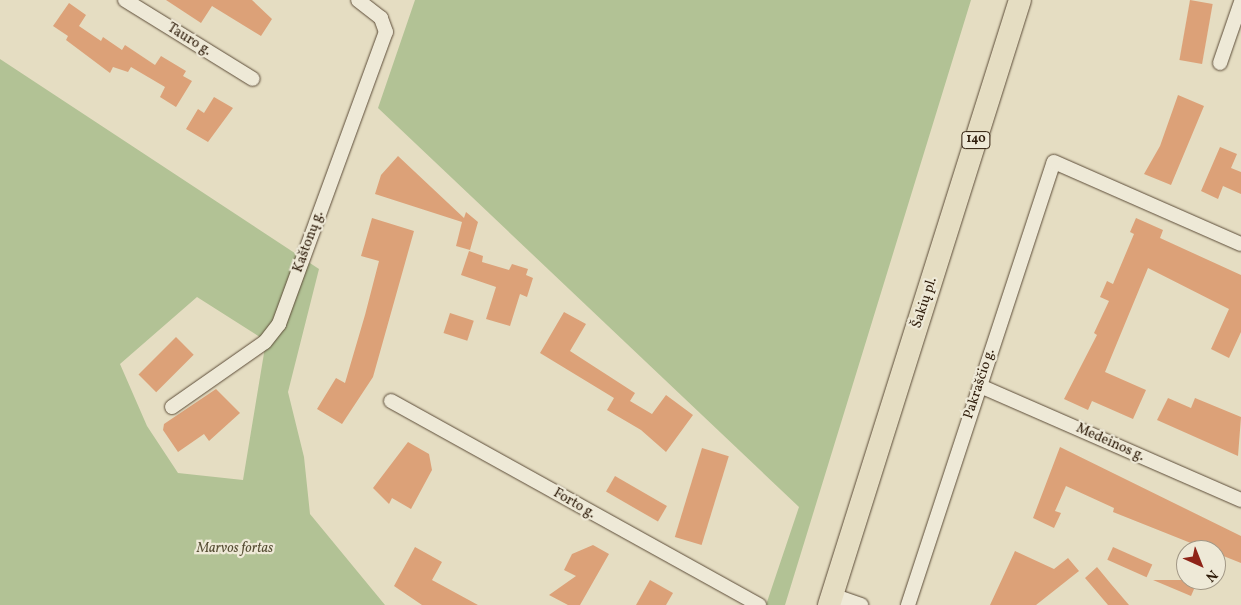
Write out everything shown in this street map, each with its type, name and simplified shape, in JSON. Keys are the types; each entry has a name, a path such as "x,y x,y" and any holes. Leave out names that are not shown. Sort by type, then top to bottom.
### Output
{"main road":[{"name":"Šakių pl.","path":"830,600 1020,0"}],"street":[{"name":"Tauro g.","path":"125,0 253,79"},
{"name":"Kaštonų g.","path":"172,406 264,342 279,324 386,32 381,18 358,0"},
{"path":"1220,62 1238,18 1241,2"},
{"name":"Pakraščio g.","path":"908,605 1054,162 1241,244"},
{"name":"Medeinos g.","path":"980,386 1241,500"},
{"name":"Forto g.","path":"391,401 758,605"},
{"path":"830,600 861,605"}],"green space":[{"path":"415,0 971,0 785,605 766,605 799,507 378,108"},
{"name":"Marvos fortas","path":"0,59 319,269 288,392 304,457 310,514 385,605 0,605","holes":["197,297 266,341 243,480 178,473 147,426 120,364"]}],"building":[{"path":"166,0 252,0 272,19 261,36 212,6 201,23"},
{"path":"1190,0 1213,4 1202,64 1179,60"},
{"path":"69,3 86,15 79,26 101,41 103,37 122,50 125,45 155,65 161,56 186,71 183,76 192,81 176,107 160,97 165,87 131,67 128,72 113,67 110,73 66,40 68,36 53,26"},
{"path":"1178,95 1204,106 1171,185 1144,174 1160,146"},
{"path":"214,97 233,108 208,142 186,129 198,109 204,113"},
{"path":"1220,147 1237,154 1231,168 1241,172 1241,194 1223,186 1218,199 1201,191"},
{"path":"398,156 464,218 466,212 478,222 470,250 456,246 462,222 375,194 381,175"},
{"path":"372,218 414,231 373,377 342,424 317,409 336,378 345,383 365,315 379,261 361,256"},
{"path":"1136,218 1163,230 1160,238 1241,275 1241,332 1229,358 1211,349 1229,309 1148,268 1105,372 1146,390 1133,419 1092,401 1088,410 1064,399 1097,335 1094,333 1109,301 1100,297 1107,281 1113,284 1134,234 1130,232"},
{"path":"469,251 483,256 482,262 509,270 512,264 528,269 526,275 533,278 527,297 520,294 510,326 486,319 496,287 461,275"},
{"path":"564,312 586,324 570,351 635,393 630,401 652,414 666,395 693,415 666,452 641,430 607,410 614,398 540,353"},
{"path":"450,313 474,321 467,341 444,333"},
{"path":"176,337 194,355 156,392 139,374"},
{"path":"216,389 240,413 209,441 204,434 178,452 163,430 164,424"},
{"path":"1168,398 1191,408 1195,398 1241,417 1238,456 1157,420"},
{"path":"408,442 429,454 432,470 411,509 392,498 389,504 373,488"},
{"path":"1060,447 1241,536 1241,563 1226,557 1226,540 1183,540 1113,512 1114,508 1066,486 1055,511 1061,513 1054,528 1033,518"},
{"path":"702,448 729,456 702,545 675,537"},
{"path":"615,476 667,506 658,522 606,492"},
{"path":"593,545 609,554 580,605 568,605 549,595 576,576 564,570 572,554"},
{"path":"415,547 442,562 432,580 478,605 422,605 394,586"},
{"path":"1113,547 1152,564 1147,577 1107,560"},
{"path":"1015,551 1054,569 1068,558 1079,571 1036,605 990,605"},
{"path":"1097,567 1129,605 1108,605 1085,578"},
{"path":"650,580 673,593 666,605 636,605"},
{"path":"1153,580 1176,580 1176,590"},
{"path":"1177,590 1194,590 1191,596"}]}
